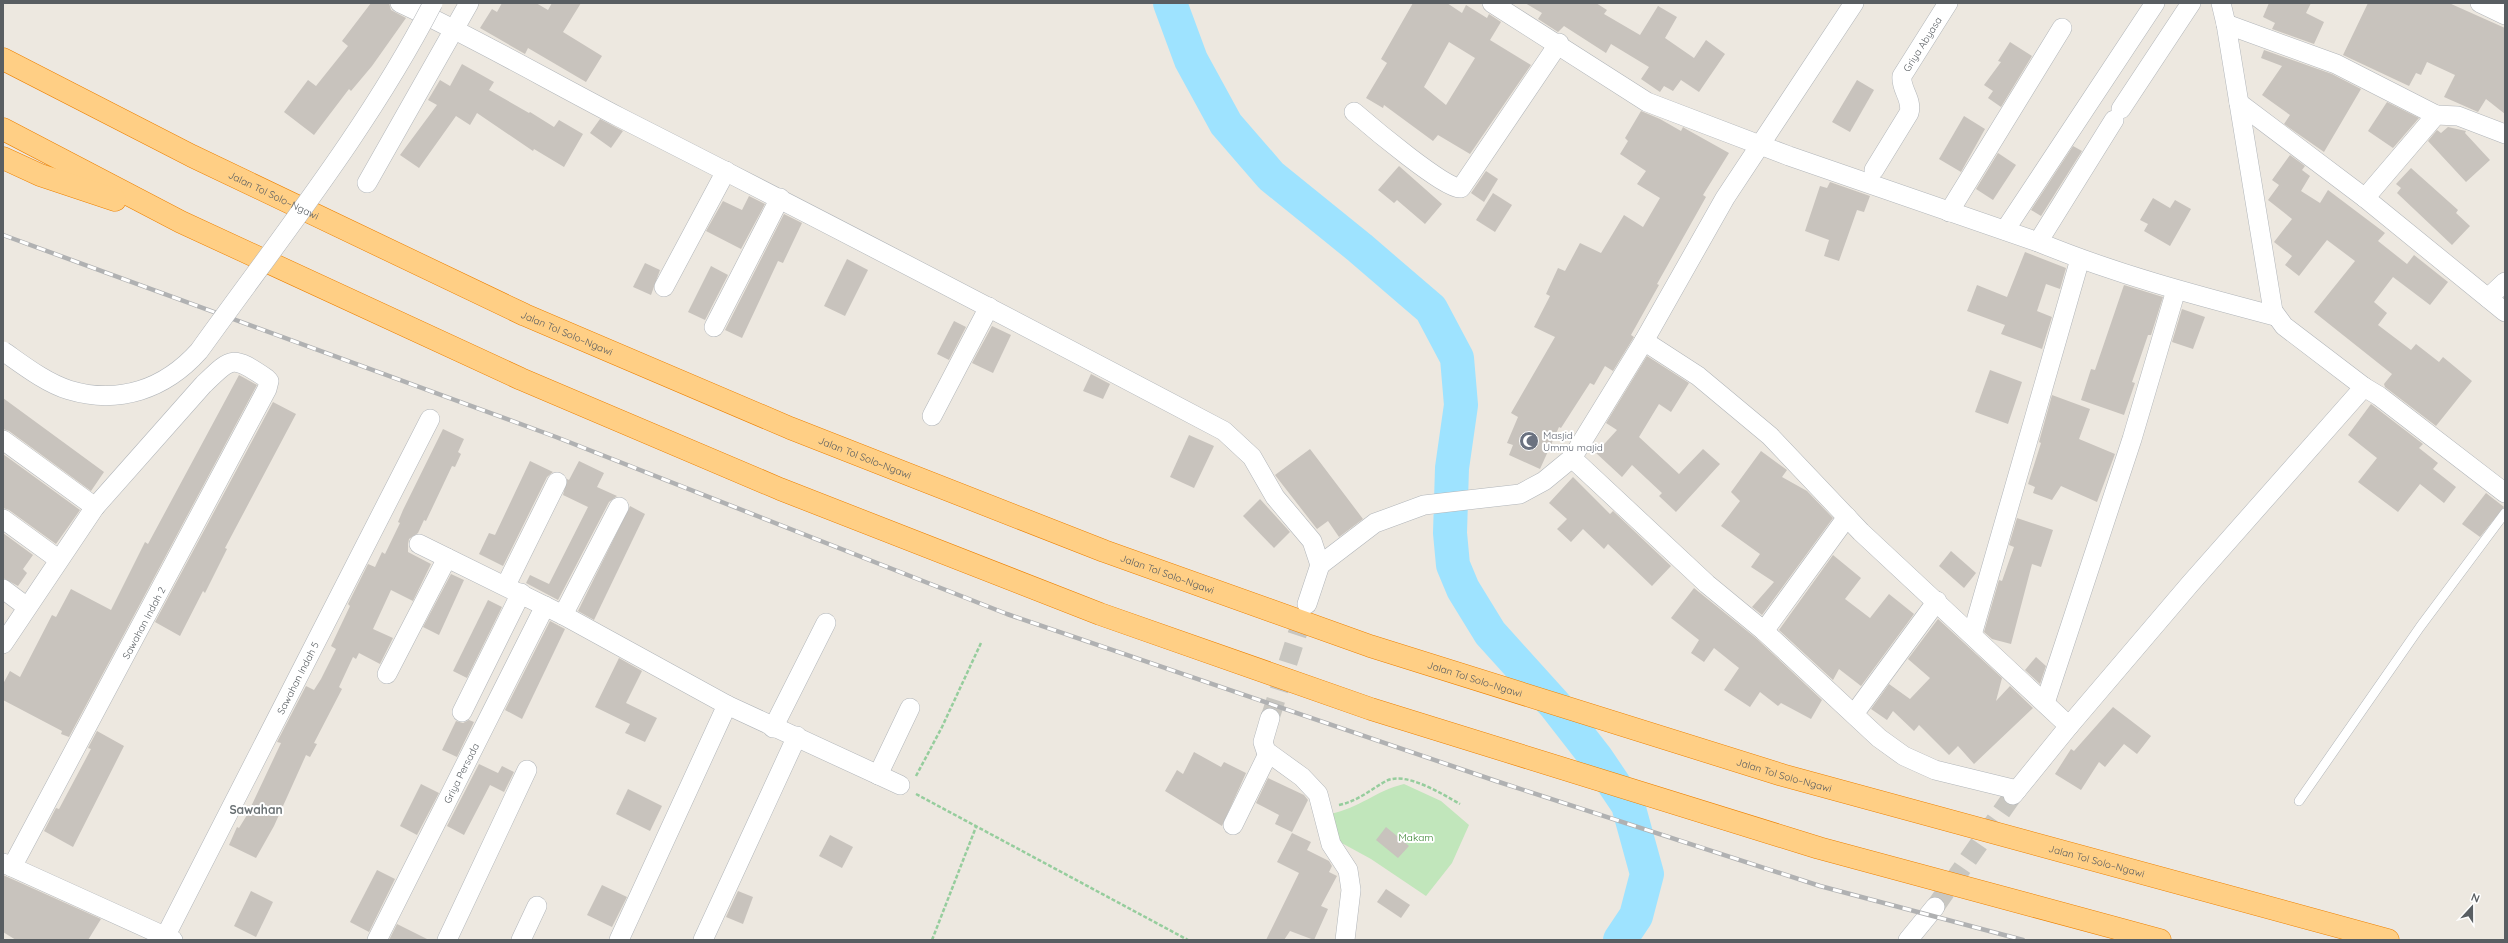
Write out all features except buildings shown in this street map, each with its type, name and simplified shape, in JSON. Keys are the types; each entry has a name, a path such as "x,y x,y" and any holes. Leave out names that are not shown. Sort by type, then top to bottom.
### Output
{"highway":[{"name":"Jalan Tol Solo–Ngawi","path":"3,59 192,156 525,316 790,428 1089,545 1370,646 1782,775 2388,940"},
{"path":"3,130 181,222 521,379 780,489 1100,614 1371,710 1819,848 2160,940"},
{"path":"3,158 40,175 181,222"}],"street":[{"path":"400,3 454,28 612,113 780,198 1224,431 1252,457 1275,497 1312,541 1320,565"},
{"path":"3,351 35,373 68,390 98,396 128,393 158,385 184,368 199,351 364,121 410,48 433,3"},
{"path":"366,183 469,3"},
{"path":"1492,3 1559,43 1647,102 1758,145 1949,212 2005,230 2080,259 2176,290 2275,316"},
{"path":"1307,604 1320,565 1375,523 1424,505 1520,494 1544,481 1572,458 1644,342 1725,198 1758,145 1854,3"},
{"name":"Griya Abyasa","path":"1874,170 1909,112 1910,105 1903,89 1902,76 1948,3"},
{"path":"2005,230 2155,3"},
{"path":"2038,242 2117,115 2191,3"},
{"path":"2480,3 2505,15"},
{"path":"2225,11 2275,316 2284,326 2364,387 2379,396 2505,493"},
{"path":"2225,11 2336,64 2436,115 2458,116 2505,134"},
{"path":"1949,212 2062,28"},
{"path":"1354,112 1398,149 1449,185 1461,188 1559,43"},
{"path":"2239,103 2365,198 2505,312"},
{"path":"2365,198 2436,115"},
{"path":"664,287 726,170"},
{"path":"714,327 780,198"},
{"path":"1972,634 2080,259"},
{"path":"2488,298 2505,282"},
{"path":"2045,703 2132,439 2176,290"},
{"path":"932,416 989,307"},
{"path":"1644,342 1698,376 1740,409 1806,471 1847,517 2069,726"},
{"name":"Sawahan Indah 2","path":"8,865 264,396 269,385 266,378 243,362 229,362 221,368 150,442 95,507"},
{"path":"1572,458 1707,584 1764,631 1879,738 1904,756 1935,770 2015,793 2069,726 2190,584 2364,387"},
{"name":"Sawahan Indah 5","path":"169,938 430,419"},
{"path":"3,440 95,507 58,559 3,644"},
{"path":"462,712 557,482"},
{"path":"563,615 619,507"},
{"path":"1764,631 1847,517"},
{"path":"3,519 58,559"},
{"path":"419,544 514,589 727,705 773,728 797,736 900,785"},
{"path":"386,674 447,558"},
{"path":"3,589 28,607"},
{"path":"1854,714 1937,601"},
{"name":"Griya Persada","path":"377,940 546,606"},
{"path":"773,728 826,623"},
{"path":"619,940 727,705"},
{"path":"878,775 910,708"},
{"path":"1270,718 1263,742 1268,754 1302,777 1318,794 1323,808 1331,844 1348,870 1351,890 1346,940"},
{"path":"703,940 797,736"},
{"path":"1233,826 1268,754"},
{"path":"447,940 527,770"},
{"path":"8,865 169,938"},
{"path":"521,940 537,906"},
{"path":"1908,940 1935,907"}],"lane":[{"path":"2299,801 2420,627 2505,513"}],"path":[{"path":"900,785 913,782 919,772 981,643"},
{"path":"1323,808 1356,800 1386,781 1399,777 1437,791 1460,804"},
{"path":"900,785 1188,940"},
{"path":"932,940 976,827"}],"green space":[{"name":"Makam","path":"1404,784 1441,801 1469,825 1452,863 1426,896 1371,859 1338,841 1330,814 1350,808 1384,791"}],"waterway":[{"path":"1170,3 1191,60 1226,124 1271,176 1360,248 1431,309 1457,358 1461,405 1452,468 1450,533 1453,565 1463,589 1490,633 1555,705 1597,759 1628,805 1647,874 1636,916 1620,940"}],"tunnel":[{"path":"1270,718 1306,607"},
{"path":"1935,907 2013,795"}],"railway":[{"path":"3,235 556,437 1007,614 1499,782 1820,886 2023,940"}],"place":[{"name":"Masjid Ummu majid","path":"1529,441"}],"district":[{"name":"Sawahan","path":"256,809"}]}
